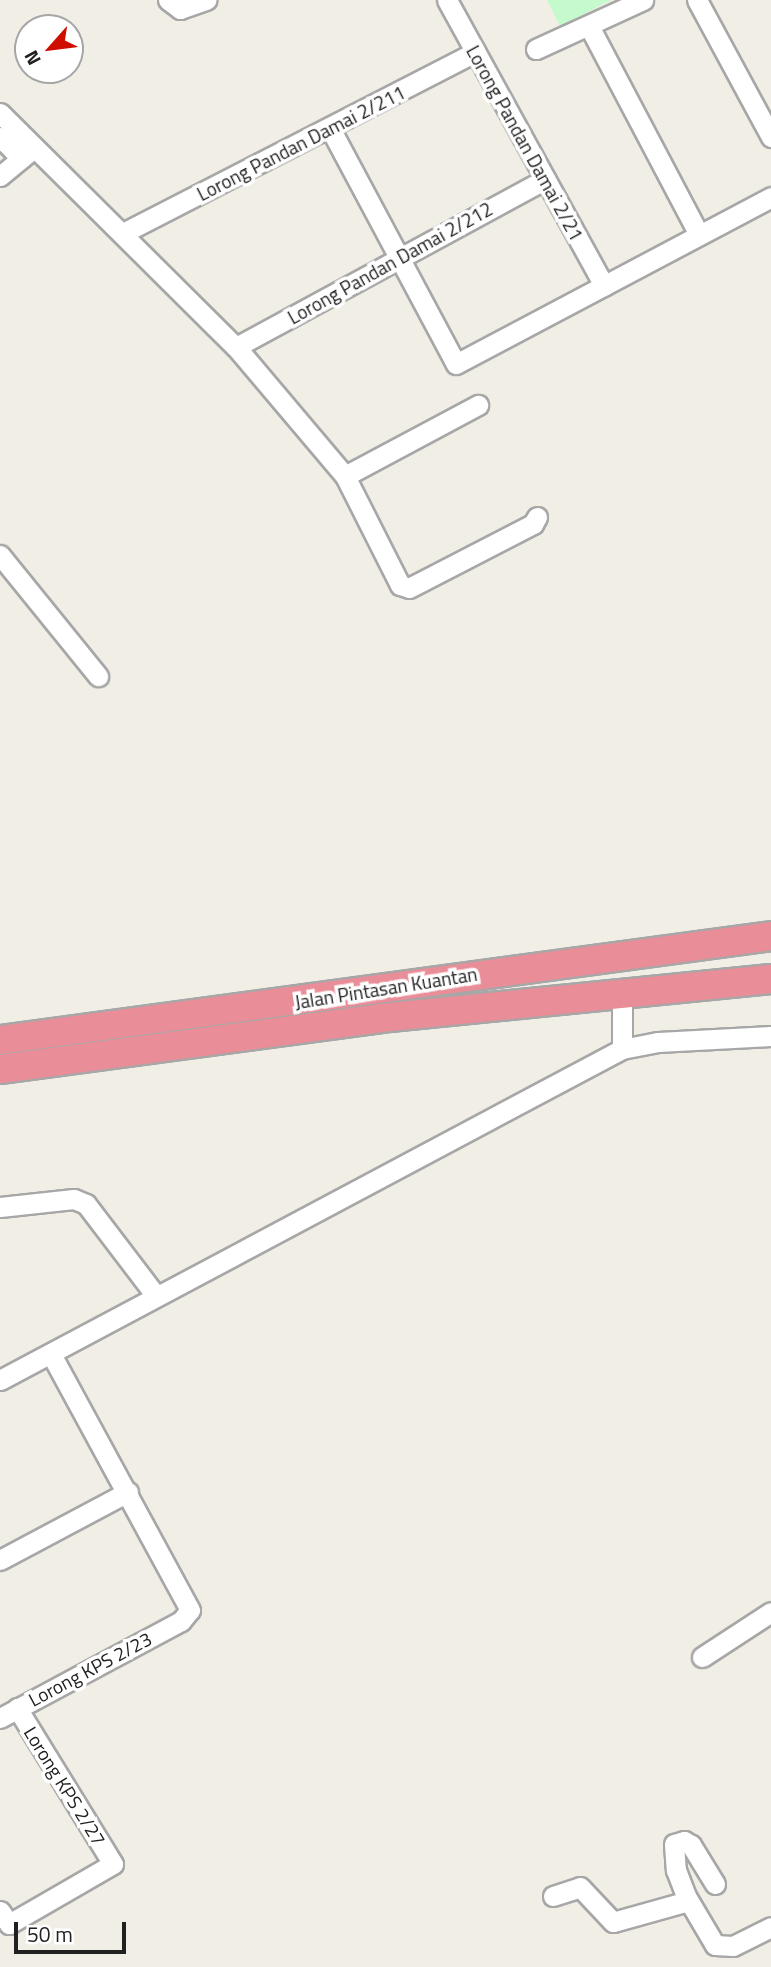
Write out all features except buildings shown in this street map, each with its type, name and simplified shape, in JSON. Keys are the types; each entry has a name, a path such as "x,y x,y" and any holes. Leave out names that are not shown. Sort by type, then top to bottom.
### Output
{"highway":[{"name":"Jalan Pintasan Kuantan","path":"0,1040 771,936"},
{"name":"Jalan Pintasan Kuantan","path":"0,1069 380,1018 622,996 771,979"}],"street":[{"path":"174,4 206,0"},
{"name":"Lorong Pandan Damai 2/21","path":"447,0 604,286"},
{"path":"536,49 643,0"},
{"path":"697,0 771,138"},
{"path":"589,26 699,235"},
{"name":"Lorong Pandan Damai 2/211","path":"125,232 331,130 475,52"},
{"path":"0,113 27,153"},
{"path":"331,130 456,364 771,197"},
{"path":"0,137 27,153 125,232 236,347 345,476 404,587 533,524 537,517"},
{"path":"0,176 27,153"},
{"name":"Lorong Pandan Damai 2/212","path":"236,347 545,179"},
{"path":"345,476 478,405"},
{"path":"0,555 98,676"},
{"path":"622,996 622,1049"},
{"path":"0,1380 622,1049 658,1042 771,1036"},
{"path":"0,1207 74,1199 86,1204 156,1296"},
{"path":"0,1560 128,1492 51,1354"},
{"name":"Lorong KPS 2/23","path":"9,1713 181,1621 190,1610 128,1492"},
{"path":"702,1657 771,1612"},
{"name":"Lorong KPS 2/27","path":"4,1917 113,1864 9,1713"},
{"path":"715,1884 691,1845 678,1841 674,1844 676,1870 688,1901 715,1945 733,1947 771,1927"},
{"path":"553,1896 580,1887 613,1922 688,1901"}],"green space":[{"path":"547,0 611,0 560,26"}]}
